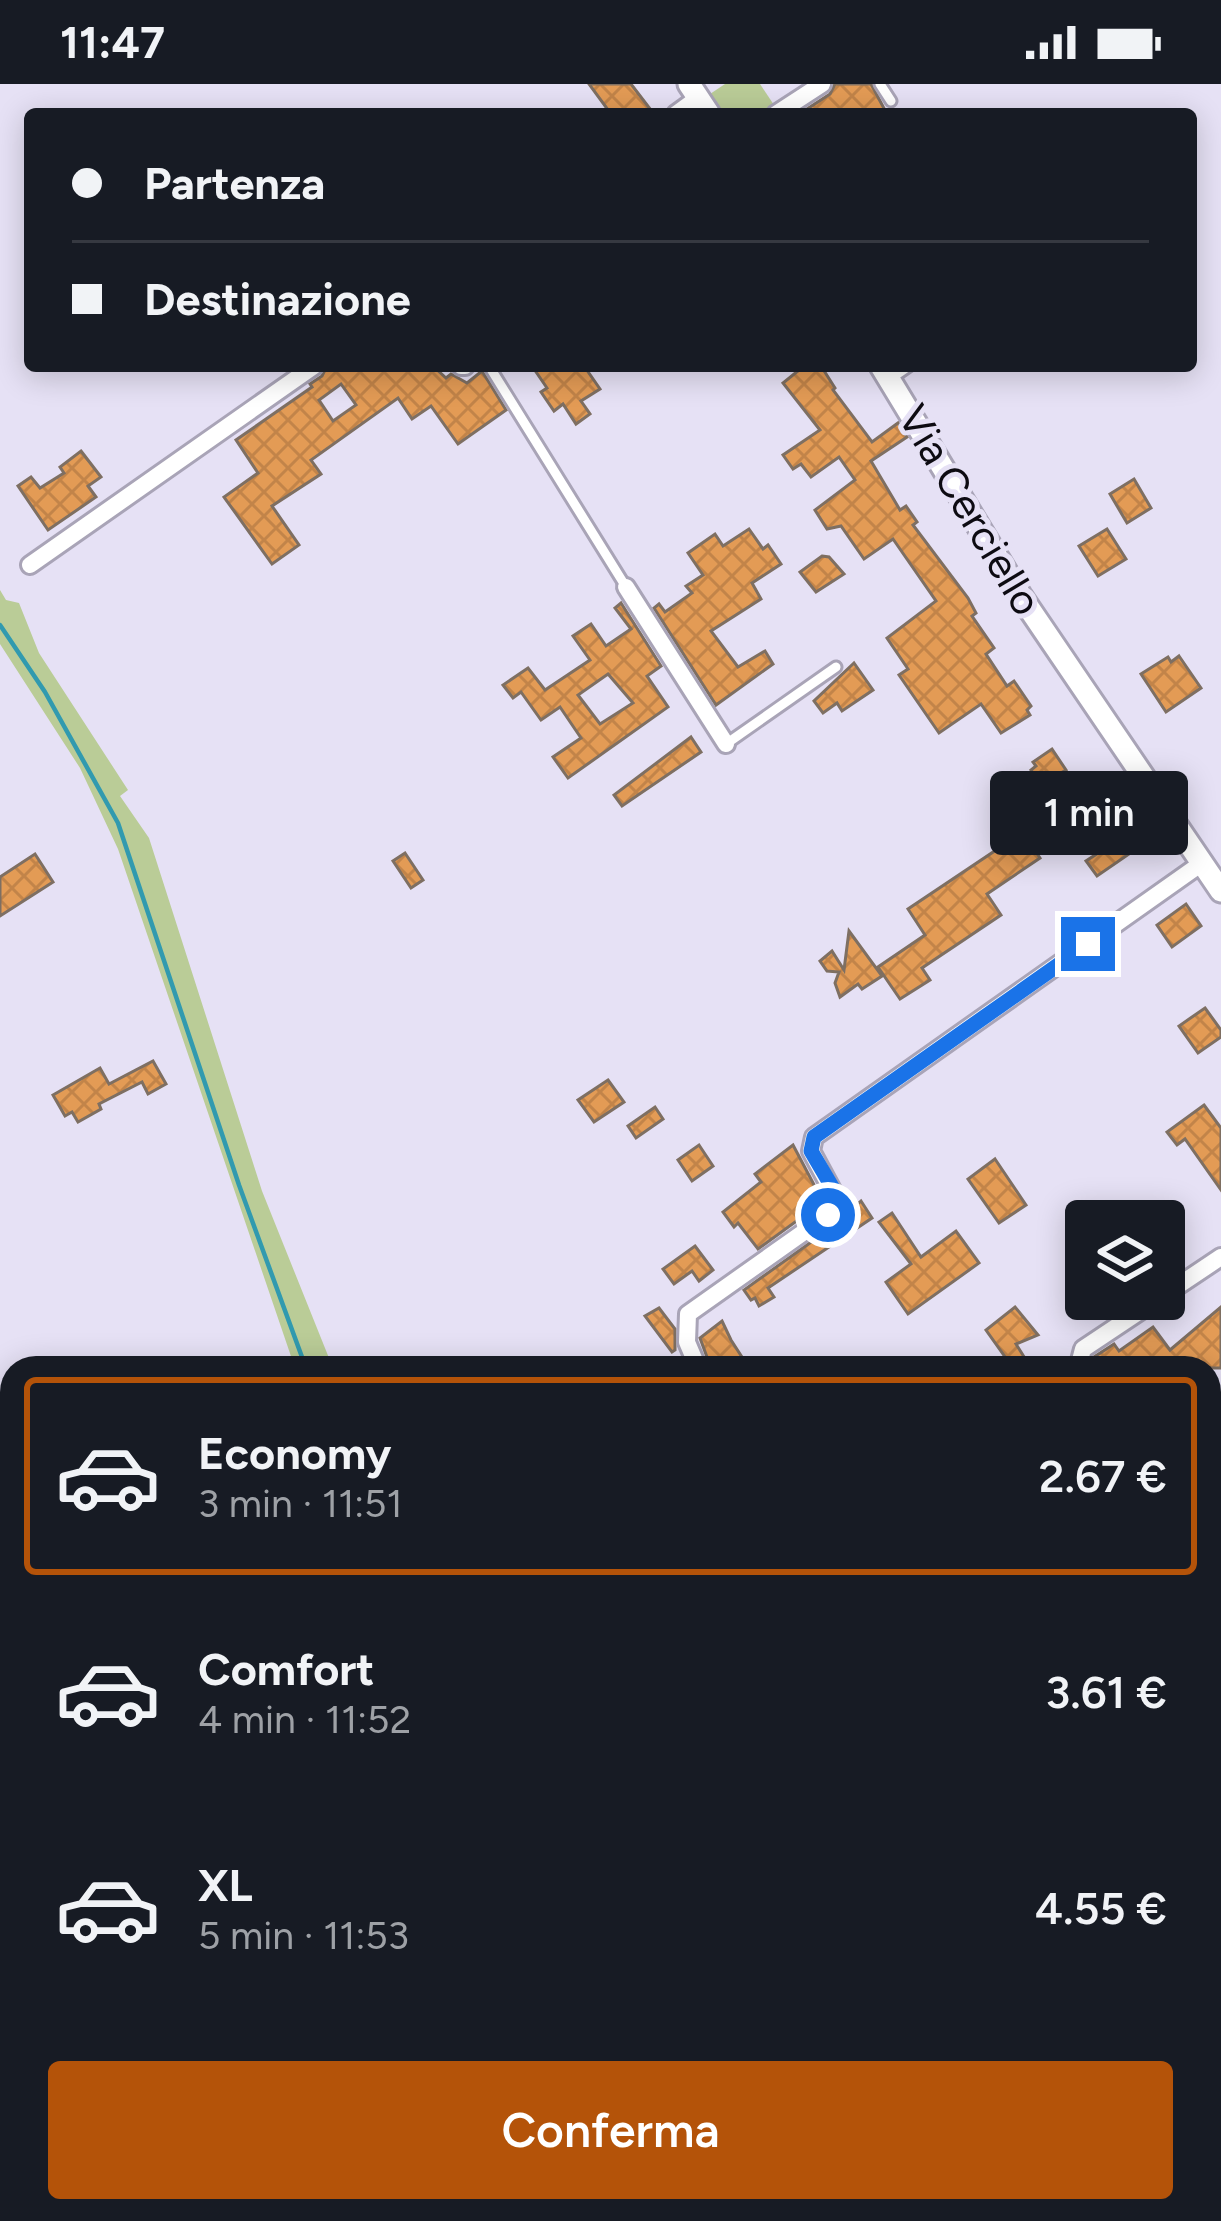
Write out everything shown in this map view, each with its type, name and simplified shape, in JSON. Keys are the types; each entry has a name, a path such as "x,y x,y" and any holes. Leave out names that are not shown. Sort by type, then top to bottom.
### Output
{"street":[{"path":"785,108 822,84"},
{"path":"30,565 305,372"},
{"name":"Via Cerciello","path":"894,372 1060,654 1221,892"},
{"path":"626,587 726,744"},
{"path":"693,1356 687,1342 688,1314 828,1215 838,1203 811,1151 814,1137 1202,863"},
{"path":"1185,1281 1221,1257"},
{"path":"1081,1356 1083,1349 1126,1320"}],"lane":[{"path":"880,84 891,101"},
{"path":"493,372 626,587"},
{"path":"726,744 836,667"}],"green space":[{"path":"725,84 760,84 776,108 711,108 704,98"},
{"path":"0,590 6,600 19,603 39,653 128,790 120,796 149,838 262,1191 328,1356 291,1356 118,849 80,768 0,644"}],"building":[{"path":"589,84 631,84 649,108 607,108"},
{"path":"835,84 871,84 884,108 809,108 830,94"},
{"path":"324,372 440,372 467,383 483,372 506,410 458,444 431,406 412,419 398,398 311,460 321,474 272,506 299,545 272,564 224,497 258,473 236,440","holes":["341,384 356,405 333,421 319,400"]},
{"path":"536,372 588,372 600,389 581,401 590,414 576,424 563,404 554,411 541,392 547,388"},
{"path":"797,372 825,372 872,442 898,423 907,437 871,461 900,510 906,506 917,522 913,525 968,598 976,613 972,616 994,648 986,654 1007,686 1014,681 1031,706 1030,715 1001,733 981,704 939,733 899,675 908,669 887,638 936,601 893,539 864,559 841,526 827,529 815,510 855,480 839,457 811,477 801,464 793,469 783,455 820,430 783,383"},
{"path":"81,451 101,477 88,486 96,497 48,530 18,486 31,477 40,488 64,473 60,467"},
{"path":"1134,479 1151,508 1127,523 1110,494"},
{"path":"749,529 781,564 752,583 761,599 711,631 738,667 765,651 773,664 716,705 654,608 659,604 665,612 692,593 686,586 703,575 688,553 715,534 723,546"},
{"path":"1107,529 1126,559 1098,576 1079,546"},
{"path":"822,556 829,557 844,574 816,592 800,572"},
{"path":"621,603 661,666 647,676 668,707 568,778 553,757 581,738 560,707 541,720 521,692 513,698 503,685 528,668 545,690 590,660 573,636 591,624 606,646 631,629 615,608","holes":["608,674 633,703 600,724 578,695"]},
{"path":"1179,656 1201,688 1166,712 1141,674 1168,657 1171,662"},
{"path":"854,663 873,690 842,711 837,703 823,713 814,701"},
{"path":"691,737 701,752 622,806 614,795"},
{"path":"1052,749 1066,770 1041,784 1031,770 1036,766 1033,762"},
{"path":"1138,827 1148,841 1097,876 1086,861"},
{"path":"1023,832 1040,858 987,894 1001,915 922,968 930,980 900,999 878,967 925,935 908,909"},
{"path":"405,853 423,880 411,888 393,861"},
{"path":"35,854 53,882 0,916 0,877"},
{"path":"1186,904 1201,926 1172,947 1157,925"},
{"path":"849,931 882,976 840,997 835,983 839,972 827,971 820,961 832,951 844,970"},
{"path":"1205,1008 1221,1037 1198,1053 1179,1026"},
{"path":"153,1061 166,1084 148,1094 142,1082 99,1104 101,1109 78,1122 72,1112 65,1116 53,1095 100,1068 109,1084"},
{"path":"608,1080 624,1102 594,1122 578,1100"},
{"path":"1204,1105 1221,1128 1221,1190 1185,1139 1177,1145 1167,1132"},
{"path":"655,1107 663,1119 636,1138 628,1126"},
{"path":"699,1145 713,1166 692,1181 678,1160"},
{"path":"793,1145 820,1204 758,1249 723,1212 761,1182 755,1174"},
{"path":"995,1159 1026,1205 999,1223 968,1179"},
{"path":"861,1201 872,1218 768,1288 774,1297 759,1306 755,1298 751,1300 744,1290"},
{"path":"892,1213 921,1257 956,1231 979,1263 908,1314 886,1282 911,1264 879,1222"},
{"path":"695,1246 713,1270 699,1281 692,1271 674,1284 663,1269"},
{"path":"1015,1307 1038,1335 1016,1344 1024,1356 1004,1356 986,1330"},
{"path":"1221,1307 1221,1356 1096,1356 1114,1344 1119,1351 1153,1327 1170,1350"},
{"path":"659,1308 675,1329 672,1352 645,1316"},
{"path":"722,1321 741,1356 707,1356 700,1338"}],"waterway":[{"path":"0,625 45,692 118,823 302,1356"}],"route":[{"path":"828,1215 838,1197 811,1151 814,1137 1088,944"}]}
